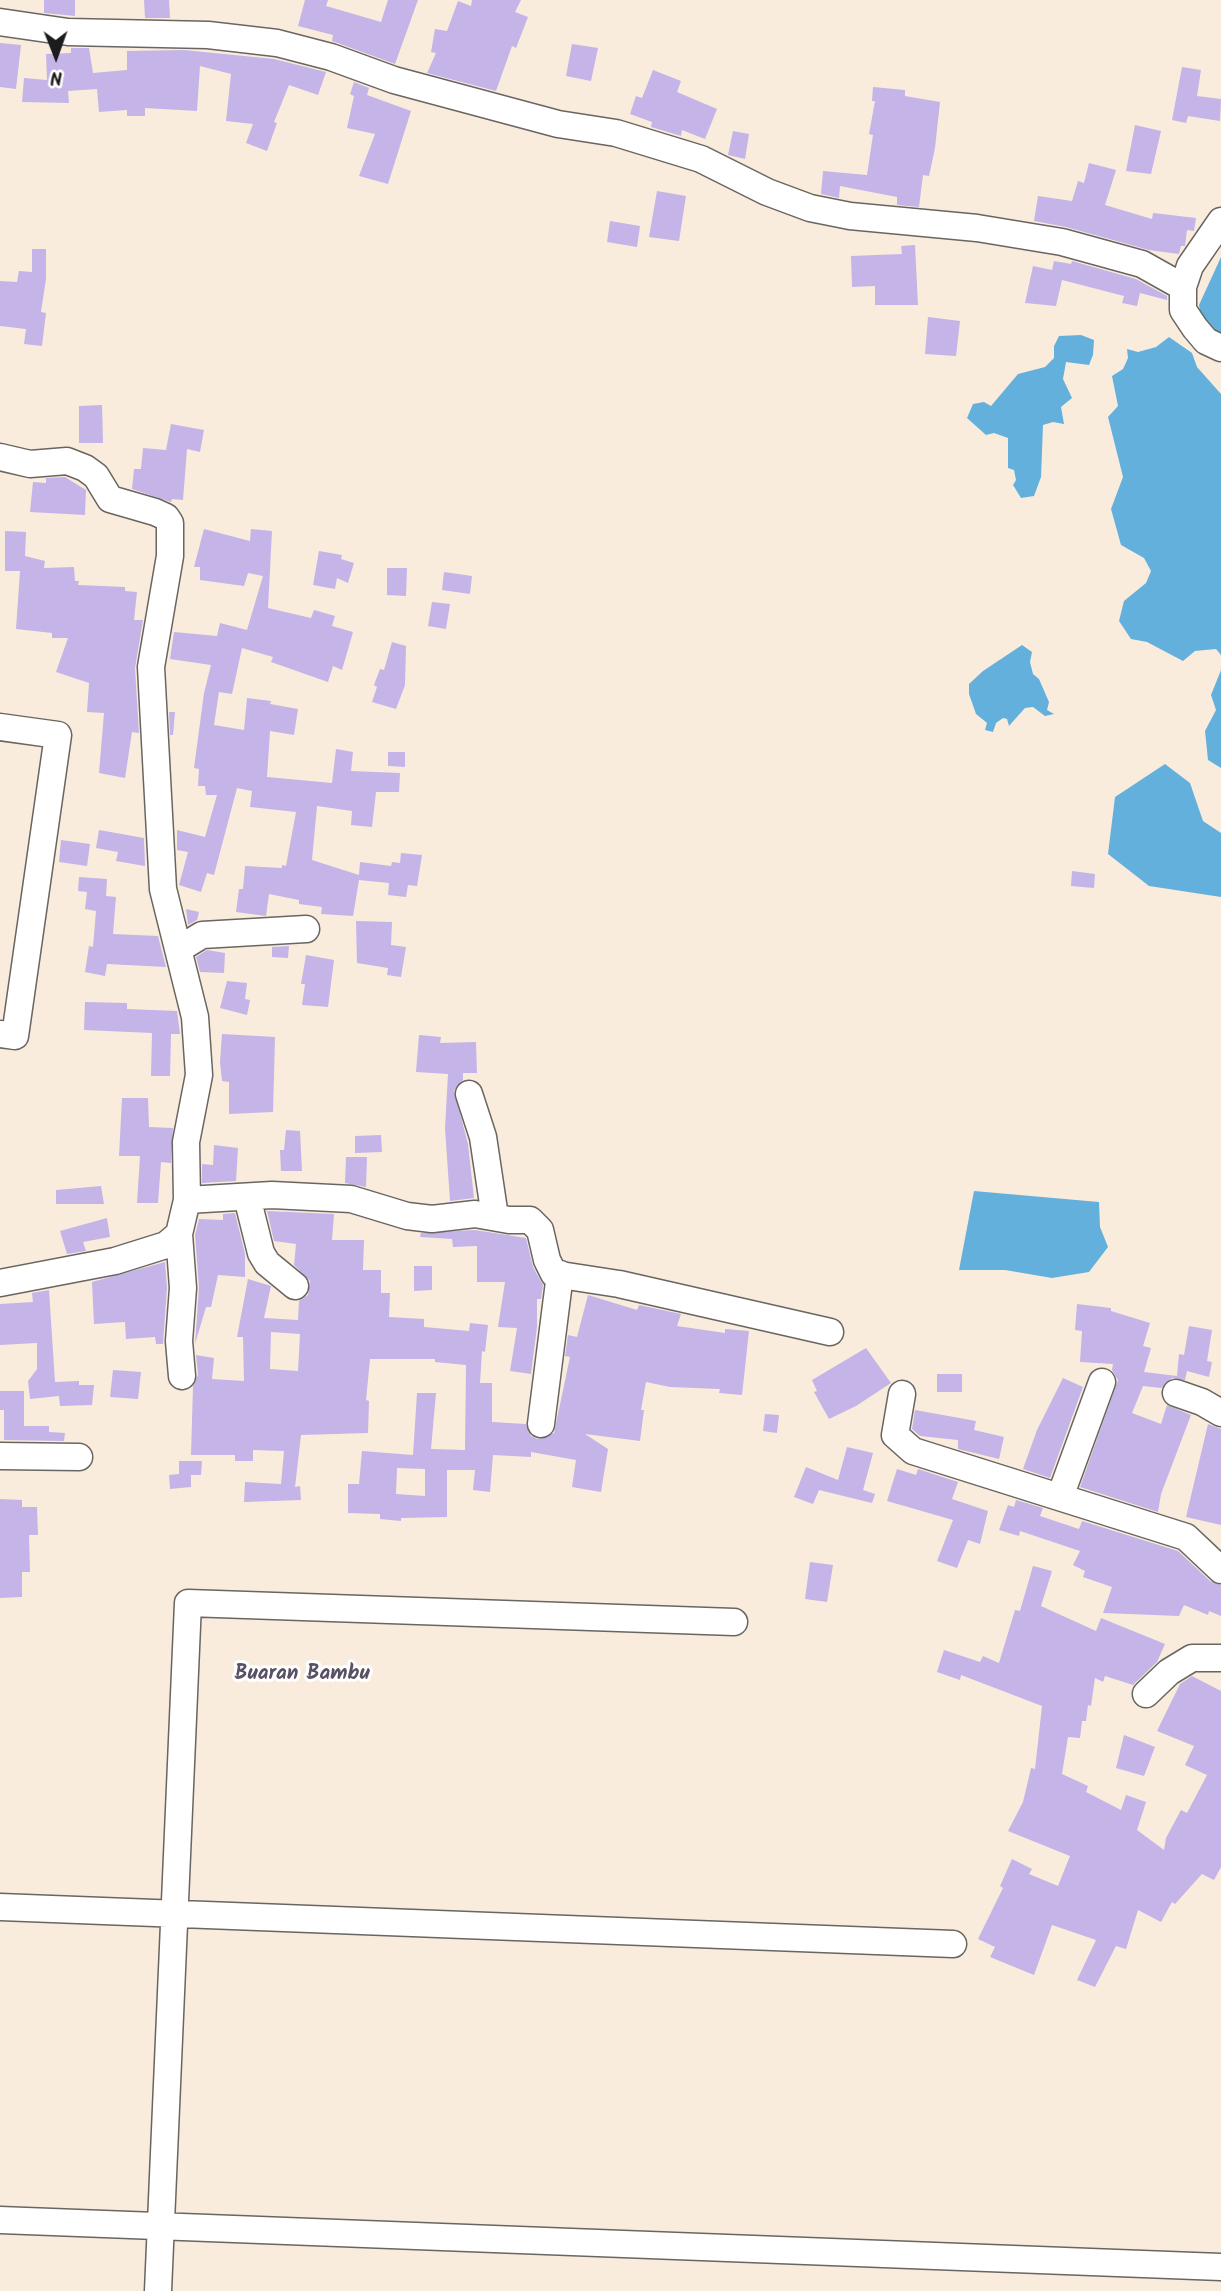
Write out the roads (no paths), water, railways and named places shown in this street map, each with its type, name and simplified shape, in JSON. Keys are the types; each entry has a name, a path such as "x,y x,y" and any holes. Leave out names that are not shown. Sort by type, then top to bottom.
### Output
{"street":[{"path":"0,22 68,32 208,35 277,43 331,57 394,80 547,120 616,132 701,159 767,192 810,208 850,216 977,228 1062,242 1142,264 1183,287"},
{"path":"1221,221 1190,266 1183,287 1183,310 1206,341 1221,348"},
{"path":"0,457 30,464 67,461 96,477 110,499 155,512 166,517 170,523 170,556 151,667 163,889 195,1017 199,1075 186,1142 187,1200 180,1234 183,1288 179,1340 182,1376"},
{"path":"0,727 58,735 15,1036 0,1034"},
{"path":"179,948 202,935 306,929"},
{"path":"470,1094 483,1138 495,1217"},
{"path":"187,1200 247,1197 351,1199 407,1216 432,1219 475,1214 530,1220 537,1224 550,1270 560,1274 618,1284 830,1332"},
{"path":"247,1197 261,1253 267,1263 295,1286"},
{"path":"0,1283 126,1258 166,1245 180,1234"},
{"path":"541,1424 560,1274"},
{"path":"1060,1497 1102,1382"},
{"path":"1176,1393 1202,1402 1221,1413"},
{"path":"902,1394 894,1428 895,1435 913,1451 1186,1537 1221,1570"},
{"path":"0,1456 79,1457"},
{"path":"158,2291 172,1914 188,1603 734,1622"},
{"path":"1146,1694 1169,1672 1192,1658 1221,1658"},
{"path":"0,1907 953,1944"},
{"path":"0,2220 1212,2275"}],"water":[{"path":"1221,257 1221,333 1202,325 1199,305"},
{"path":"1081,335 1094,340 1093,355 1089,365 1066,362 1063,379 1072,398 1061,407 1064,424 1053,422 1043,425 1041,477 1034,496 1021,498 1013,485 1016,480 1014,470 1008,468 1008,438 994,433 986,435 967,418 973,404 984,402 991,406 1018,374 1045,367 1054,358 1054,346 1059,336"},
{"path":"1169,337 1192,353 1197,367 1221,394 1221,655 1216,649 1195,651 1183,661 1147,642 1131,639 1119,621 1124,601 1146,583 1151,571 1144,558 1121,545 1111,509 1123,477 1108,417 1118,406 1112,376 1123,369 1128,358 1127,349 1138,352 1156,347"},
{"path":"1022,645 1032,652 1030,662 1033,674 1039,679 1049,702 1047,710 1054,714 1045,716 1033,707 1025,708 1009,726 1007,719 1003,718 996,723 993,732 985,730 987,723 976,714 969,694 969,684 983,671"},
{"path":"1221,670 1221,768 1208,760 1205,731 1216,710 1211,695"},
{"path":"1165,764 1190,783 1203,821 1221,833 1221,897 1149,886 1108,854 1115,797"},
{"path":"974,1191 1099,1202 1100,1227 1108,1247 1089,1272 1052,1278 1005,1270 959,1270"}],"district":[{"name":"Buaran Bambu","path":"302,1675"}]}
